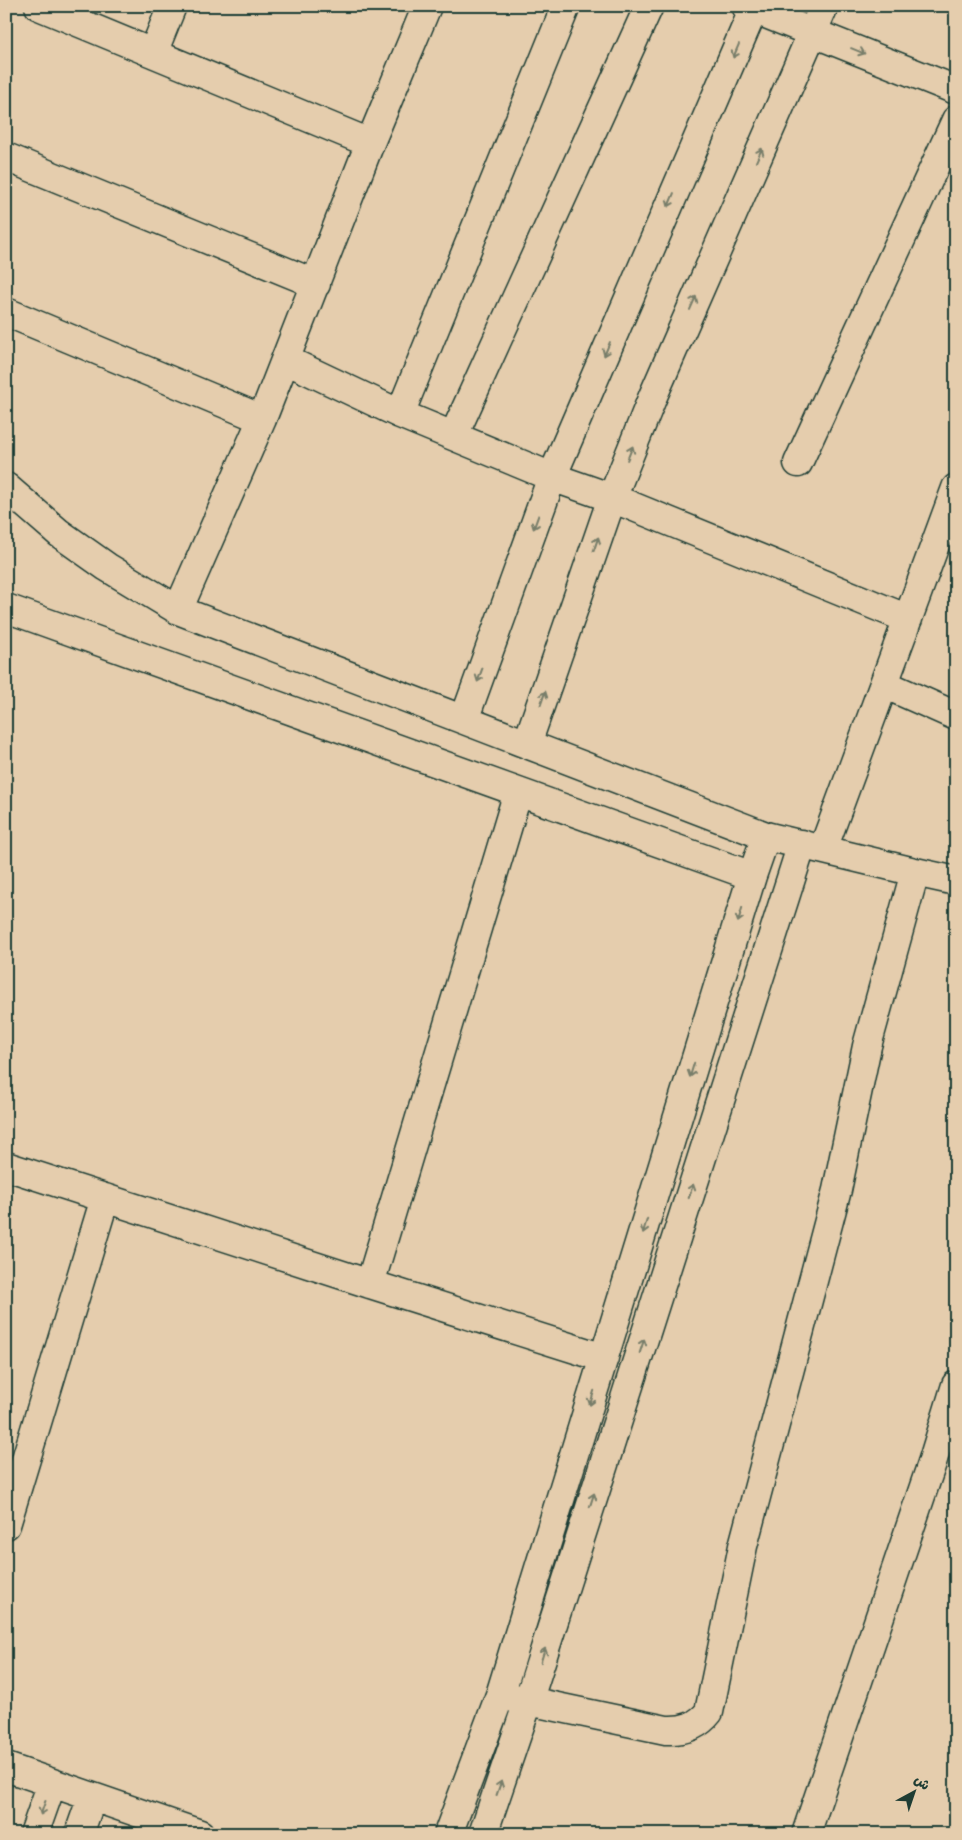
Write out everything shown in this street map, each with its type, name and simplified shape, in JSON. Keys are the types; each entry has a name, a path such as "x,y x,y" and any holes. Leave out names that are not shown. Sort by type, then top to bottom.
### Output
{"street":[{"path":"39,6 370,143"},
{"path":"153,53 172,6"},
{"path":"400,414 566,6"},
{"path":"454,435 648,6"},
{"path":"527,744 612,498 653,396 824,6"},
{"path":"464,720 552,477 752,7 956,90"},
{"path":"178,610 286,360 420,9"},
{"path":"798,463 956,120"},
{"path":"6,157 316,284"},
{"path":"6,312 262,419"},
{"path":"286,360 400,414 552,477 612,498 908,619"},
{"path":"6,487 59,533 107,567 178,610 766,836 956,880"},
{"path":"483,1834 812,847 884,684 956,488"},
{"path":"8,616 518,792 752,876"},
{"path":"884,684 956,716"},
{"path":"370,1284 518,792"},
{"path":"448,1834 500,1695 752,876 766,836"},
{"path":"500,1695 666,1730 680,1731 702,1721 709,1712 743,1546 837,1190 867,1046 915,872"},
{"path":"6,1166 604,1358"},
{"path":"6,1525 105,1198"},
{"path":"806,1834 932,1463 956,1385"},
{"path":"6,1767 200,1834"},
{"path":"34,1834 52,1783"},
{"path":"79,1834 92,1797"}]}
